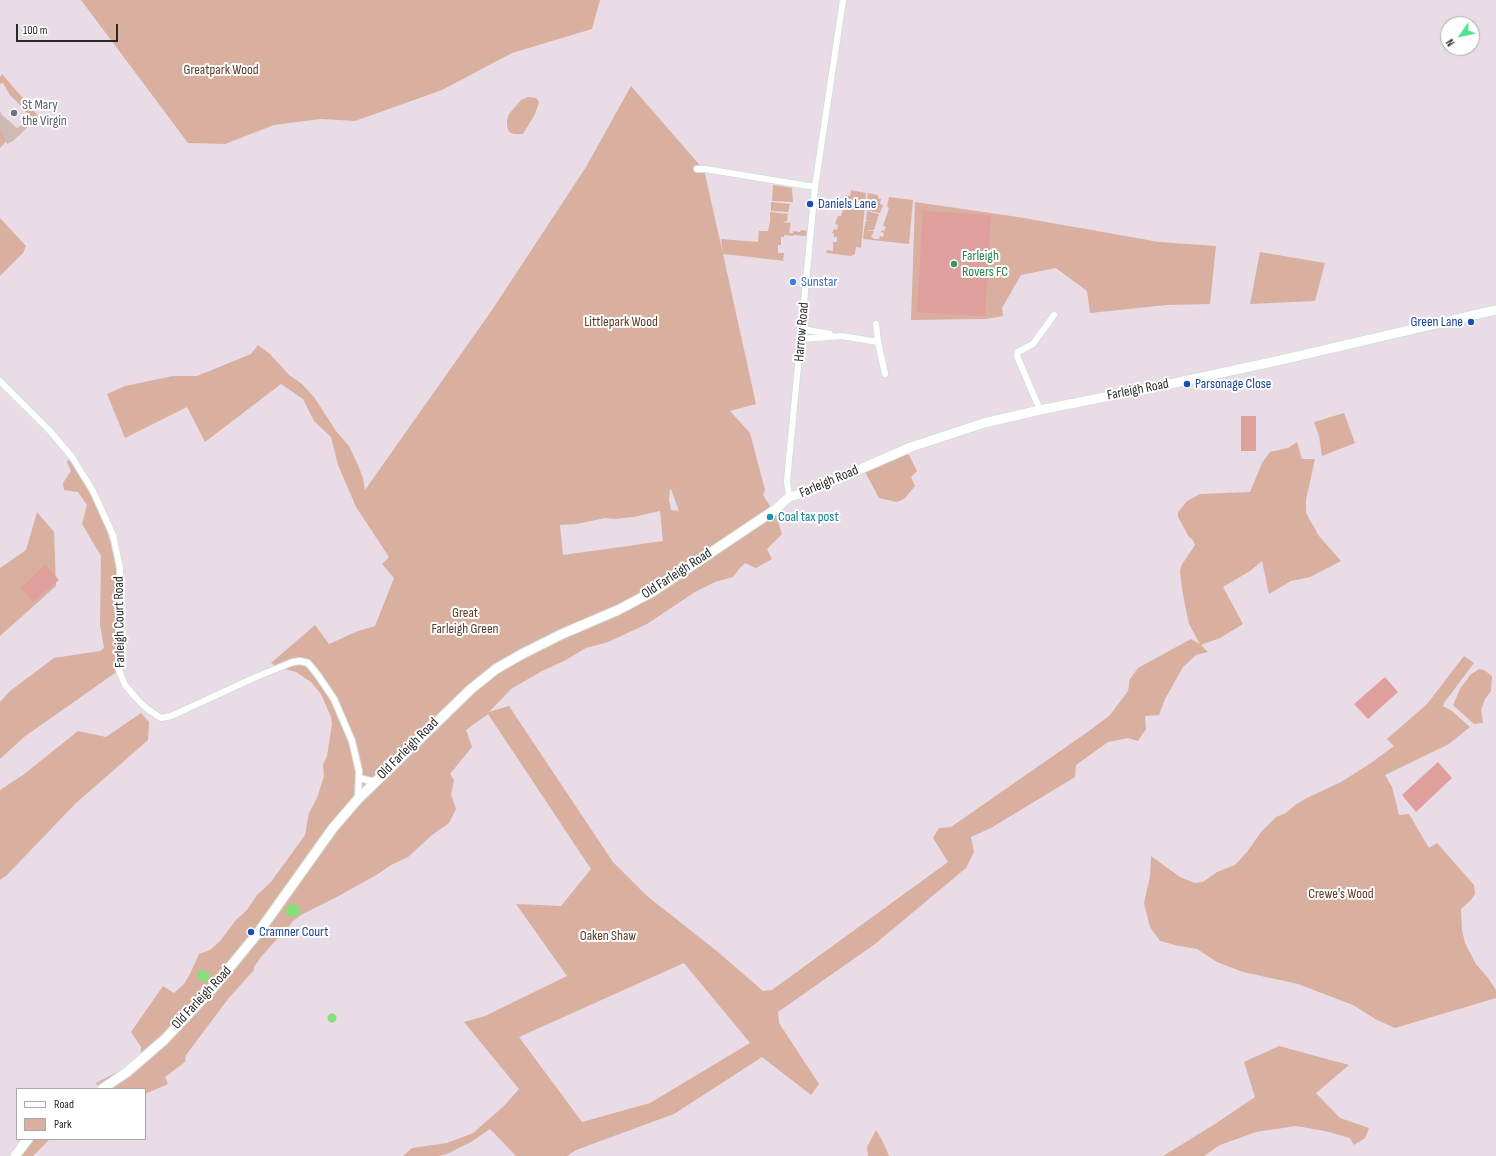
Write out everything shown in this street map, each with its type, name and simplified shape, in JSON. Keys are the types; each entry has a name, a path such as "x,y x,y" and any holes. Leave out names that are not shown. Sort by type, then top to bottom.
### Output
{"street":[{"name":"Harrow Road","path":"789,498 787,481 815,187 844,0"},
{"path":"697,169 705,169 815,187"},
{"name":"Farleigh Road","path":"789,498 804,494 887,457 984,422 1274,362 1496,310"},
{"path":"1040,410 1017,356 1018,352 1033,344 1054,315"},
{"path":"876,324 878,342 885,374"},
{"path":"802,329 878,342"},
{"path":"801,338 842,336"},
{"name":"Farleigh Court Road","path":"0,381 49,430 72,457 94,491 114,535 120,568 119,670 126,685 137,699 146,708 161,718 171,716 256,677 293,662 300,661 308,663 334,700 352,741 359,771 358,799"},
{"name":"Old Farleigh Road","path":"103,1088 127,1072 164,1040 211,990 247,948 333,828 358,799 471,689 496,669 529,650 618,610 652,592 776,509 789,498"},
{"path":"358,778 375,782"},
{"path":"15,1156 27,1140"}],"green space":[{"name":"Greatpark Wood","path":"81,0 600,0 592,29 512,53 442,90 355,121 321,119 274,125 225,144 188,143"},
{"path":"2,74 40,118 34,124 23,108 10,95 3,83 0,84 0,77"},
{"path":"631,86 704,170 756,404 730,411 750,433 765,490 763,495 776,515 782,534 767,549 772,559 756,568 745,563 733,577 715,582 695,592 647,624 608,642 586,648 564,661 542,671 511,689 489,712 509,706 613,862 647,896 718,952 763,991 772,990 948,862 933,838 939,828 951,827 1110,715 1128,691 1130,679 1138,668 1191,639 1200,644 1189,624 1180,572 1181,566 1195,545 1178,517 1178,512 1187,501 1200,494 1250,492 1262,463 1270,452 1288,448 1297,442 1302,459 1315,459 1306,500 1306,513 1319,536 1341,561 1310,577 1291,581 1269,594 1262,561 1250,571 1223,587 1243,624 1220,638 1201,645 1208,652 1196,655 1183,667 1165,699 1159,715 1145,716 1146,729 1138,741 1128,738 1108,742 1076,765 1075,777 991,828 971,837 974,852 966,868 875,944 778,1012 779,1023 819,1084 811,1095 762,1057 674,1114 576,1150 567,1156 514,1156 515,1155 490,1129 471,1142 447,1154 439,1156 403,1156 412,1148 447,1143 473,1133 504,1106 519,1089 464,1022 485,1016 567,976 516,904 561,906 591,869 488,714 466,730 472,747 450,774 454,780 451,794 456,809 449,823 432,835 408,857 391,865 335,898 301,915 292,922 285,933 277,939 261,957 254,967 254,970 228,999 186,1055 185,1062 165,1077 168,1084 146,1094 146,1088 98,1088 96,1083 127,1067 141,1054 141,1047 131,1032 163,986 174,993 184,984 199,954 210,950 220,941 236,920 247,910 257,895 271,882 305,835 309,813 317,798 324,776 323,765 327,756 332,724 331,717 321,694 311,682 296,672 280,668 271,663 315,625 329,644 358,631 375,626 394,578 382,564 389,557 356,507 338,465 331,437 314,421 303,399 281,384 205,442 187,407 125,438 107,394 125,386 173,376 197,376 251,354 258,345 270,354 289,375 302,384 314,397 336,431 349,446 363,478 365,490 492,310 586,167","holes":["671,489 679,511 671,510 669,500","660,511 663,541 563,555 560,525 577,524 605,518 614,519 633,517","684,963 750,1043 650,1103 582,1122 519,1037"]},
{"path":"528,97 536,98 539,102 535,114 523,134 514,134 509,132 507,120 509,114 521,100"},
{"path":"0,111 10,137 0,148"},
{"path":"773,185 792,188 793,202 772,201"},
{"path":"851,190 866,193 861,248 856,247 855,254 851,256 826,253 827,250 833,251 833,242 837,242 837,237 834,237 834,234 832,233 834,229 837,230 838,225 835,224 838,216 841,216 843,210 840,208 844,208 846,195 850,196"},
{"path":"868,193 878,195 878,198 881,199 880,204 883,205 880,213 866,210"},
{"path":"889,197 913,200 909,244 863,239 864,230 874,231 871,237 875,239 879,239 880,236 883,237 884,233 881,232 882,230 884,231 886,227 883,226 889,208 887,206"},
{"path":"771,202 790,204 788,212 771,211"},
{"path":"915,202 1018,217 1159,242 1216,246 1210,304 1167,305 1090,313 1087,291 1056,268 1021,275 1002,308 1003,316 986,319 911,320"},
{"path":"867,211 879,214 874,230 864,230 866,221 869,221 866,220"},
{"path":"770,212 788,214 787,221 782,222 791,223 789,233 793,233 793,231 800,232 801,230 807,231 806,236 784,235 784,237 781,237 781,245 778,245 778,253 784,253 783,260 786,261 723,254 721,239 758,242 759,231 768,231"},
{"path":"0,218 26,246 23,253 0,276"},
{"path":"1260,252 1325,263 1315,301 1250,304"},
{"path":"1344,413 1355,443 1322,456 1319,436 1314,422"},
{"path":"908,453 917,471 911,477 915,486 905,498 900,501 896,502 879,498 864,470"},
{"path":"70,458 90,490 103,518 112,548 117,574 118,641 115,673 24,737 0,759 0,702 10,691 54,658 100,651 104,648 100,625 101,556 82,524 87,505 78,492 64,490 63,483 71,471 67,462"},
{"path":"37,512 54,532 56,586 0,636 0,568 26,550"},
{"name":"Crewe's Wood","path":"1464,656 1474,663 1443,706 1452,711 1470,727 1449,744 1385,775 1392,787 1399,815 1409,814 1429,848 1437,843 1474,885 1475,894 1461,909 1462,930 1465,943 1476,964 1496,990 1496,998 1395,1028 1377,1020 1353,1005 1298,984 1243,972 1217,962 1197,949 1160,941 1150,927 1144,903 1150,876 1151,856 1180,877 1195,883 1203,882 1217,872 1235,865 1247,852 1261,832 1276,817 1286,813 1295,805 1307,798 1341,782 1394,746 1387,739 1427,704"},
{"path":"1479,669 1484,670 1492,676 1491,691 1485,699 1481,710 1483,723 1474,724 1453,705 1460,689 1470,675"},
{"path":"141,713 149,722 148,740 75,804 7,875 0,880 0,790 23,775 78,731 106,737"},
{"path":"1279,1046 1349,1065 1316,1093 1340,1118 1369,1128 1365,1138 1354,1145 1350,1138 1325,1131 1296,1126 1256,1132 1220,1145 1204,1156 1163,1156 1255,1097 1244,1062"},
{"path":"876,1130 889,1156 868,1156 867,1147"},
{"path":"31,1140 49,1140 33,1156 20,1156"}],"shaded area":[{"path":"0,113 17,128 27,121 30,125 13,141 7,144 0,127"},
{"name":"Farleigh Rovers FC","path":"923,211 991,215 985,316 917,312"},
{"path":"1241,416 1256,416 1256,451 1241,451"},
{"path":"45,565 59,580 33,602 21,588"},
{"path":"1385,677 1398,692 1368,719 1354,704"},
{"path":"1438,762 1452,778 1416,812 1402,795"},
{"path":"290,904 298,906 301,912 296,917 289,916 284,912"},
{"path":"202,970 211,975 205,983 199,980 197,975 198,972"},
{"path":"330,1014 334,1014 336,1018 334,1022 330,1022 328,1020 328,1016"}],"place":[{"name":"St Mary the Virgin","path":"14,113"},
{"name":"Daniels Lane","path":"810,204"},
{"name":"Farleigh Rovers FC","path":"954,264"},
{"name":"Sunstar","path":"793,282"},
{"name":"Green Lane","path":"1471,322"},
{"name":"Parsonage Close","path":"1187,384"},
{"name":"Coal tax post","path":"770,517"},
{"name":"Cramner Court","path":"251,932"}],"park label":[{"name":"Littlepark Wood","path":"621,322"},
{"name":"Great Farleigh Green","path":"465,622"},
{"name":"Oaken Shaw","path":"608,936"}]}
